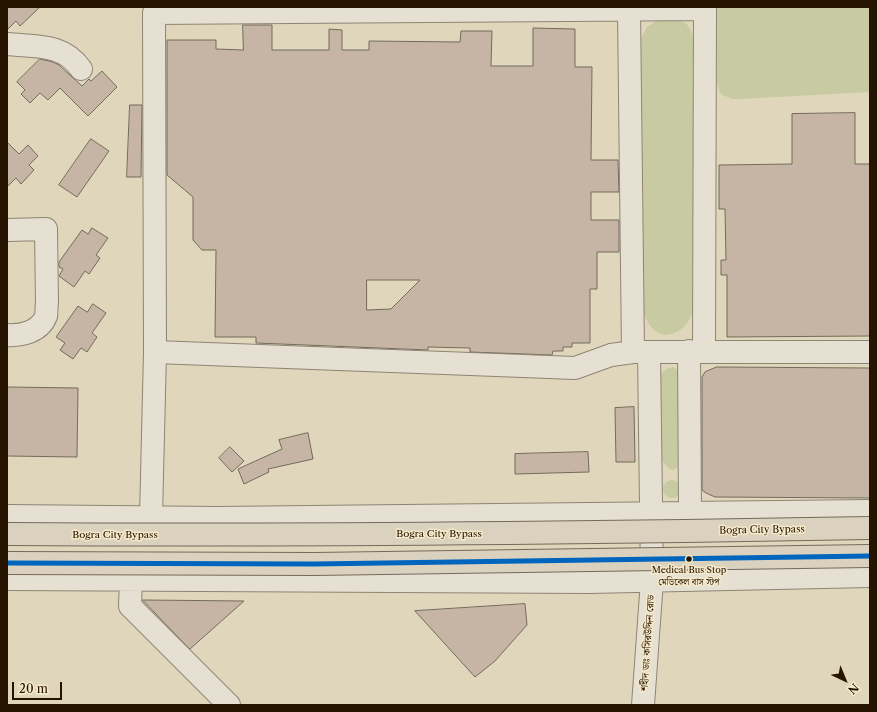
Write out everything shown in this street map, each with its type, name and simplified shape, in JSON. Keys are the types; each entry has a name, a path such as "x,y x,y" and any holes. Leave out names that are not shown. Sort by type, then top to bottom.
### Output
{"highway":[{"name":"Bogra City Bypass","path":"7,534 256,535 591,533 870,528"},
{"path":"7,563 314,564 870,556"}],"street":[{"path":"151,517 156,352 154,12 238,9 629,10 705,8 697,352 690,513"},
{"name":"শহীদ ডাঃ কসিরউদ্দিন রোড","path":"629,10 641,352 651,514 652,580 643,705"},
{"path":"7,44 56,49 70,56 81,70"},
{"path":"7,230 46,229 46,314 44,320 37,328 28,332 18,336 7,335"},
{"path":"156,352 575,368 611,355 641,352 870,352"},
{"path":"7,516 233,518 870,511"},
{"path":"7,579 574,582 870,576"},
{"path":"131,580 130,606 230,705"}],"green space":[{"path":"716,7 870,7 870,92 739,99 732,99 723,95 717,84"},
{"path":"658,20 682,21 689,27 694,40 692,314 687,324 683,328 673,334 667,335 657,332 652,328 643,312 641,38 647,27"},
{"path":"673,367 678,370 681,466 673,470 669,469 661,459 660,375 666,369"},
{"path":"672,480 678,483 681,489 678,495 672,498 666,495 663,489 666,483"}],"building":[{"path":"7,7 40,7 20,26 16,21 7,30"},
{"path":"243,25 272,25 272,50 329,50 329,29 342,30 342,50 369,50 369,41 460,42 461,31 492,31 491,66 533,66 533,28 575,29 575,67 592,67 591,160 618,160 619,192 591,192 591,220 619,220 619,252 597,252 597,289 590,289 590,343 572,343 572,347 563,347 563,351 553,351 552,355 470,352 470,348 428,347 428,350 256,343 256,337 215,337 216,250 202,250 193,240 193,197 167,175 167,40 216,40 216,49 243,50","holes":["367,280 420,280 391,309 367,310"]},
{"path":"40,59 59,65 82,86 89,79 91,81 102,71 117,87 88,116 60,88 48,100 40,93 30,103 21,94 25,90 17,82"},
{"path":"130,105 142,105 141,177 127,177"},
{"path":"855,113 855,164 870,164 870,336 727,337 727,275 721,275 721,260 726,260 725,209 719,209 719,165 792,164 792,114"},
{"path":"91,139 109,151 77,197 59,185"},
{"path":"7,142 19,154 28,145 38,156 29,165 34,170 21,184 16,178 7,187"},
{"path":"92,228 108,238 96,255 100,258 89,274 85,271 74,287 59,276 63,269 59,267 59,262 82,230 88,234"},
{"path":"93,304 106,313 92,333 97,337 87,352 81,348 73,359 60,350 65,343 56,337 78,306 87,312"},
{"path":"717,367 870,368 870,498 715,497 702,490 702,377 705,372"},
{"path":"7,387 78,388 77,457 7,456"},
{"path":"634,407 635,462 616,462 615,408"},
{"path":"308,433 313,459 268,469 269,472 244,484 238,469 282,449 279,440"},
{"path":"230,447 244,461 232,472 219,458"},
{"path":"588,452 589,472 515,474 515,454"},
{"path":"143,600 244,601 190,649"},
{"path":"525,604 527,625 495,661 475,677 415,611"}],"transit line":[{"path":"7,563 314,564 870,556"}],"place":[{"name":"Medical Bus Stop মেডিকেল বাস স্টপ","path":"689,559"}]}
